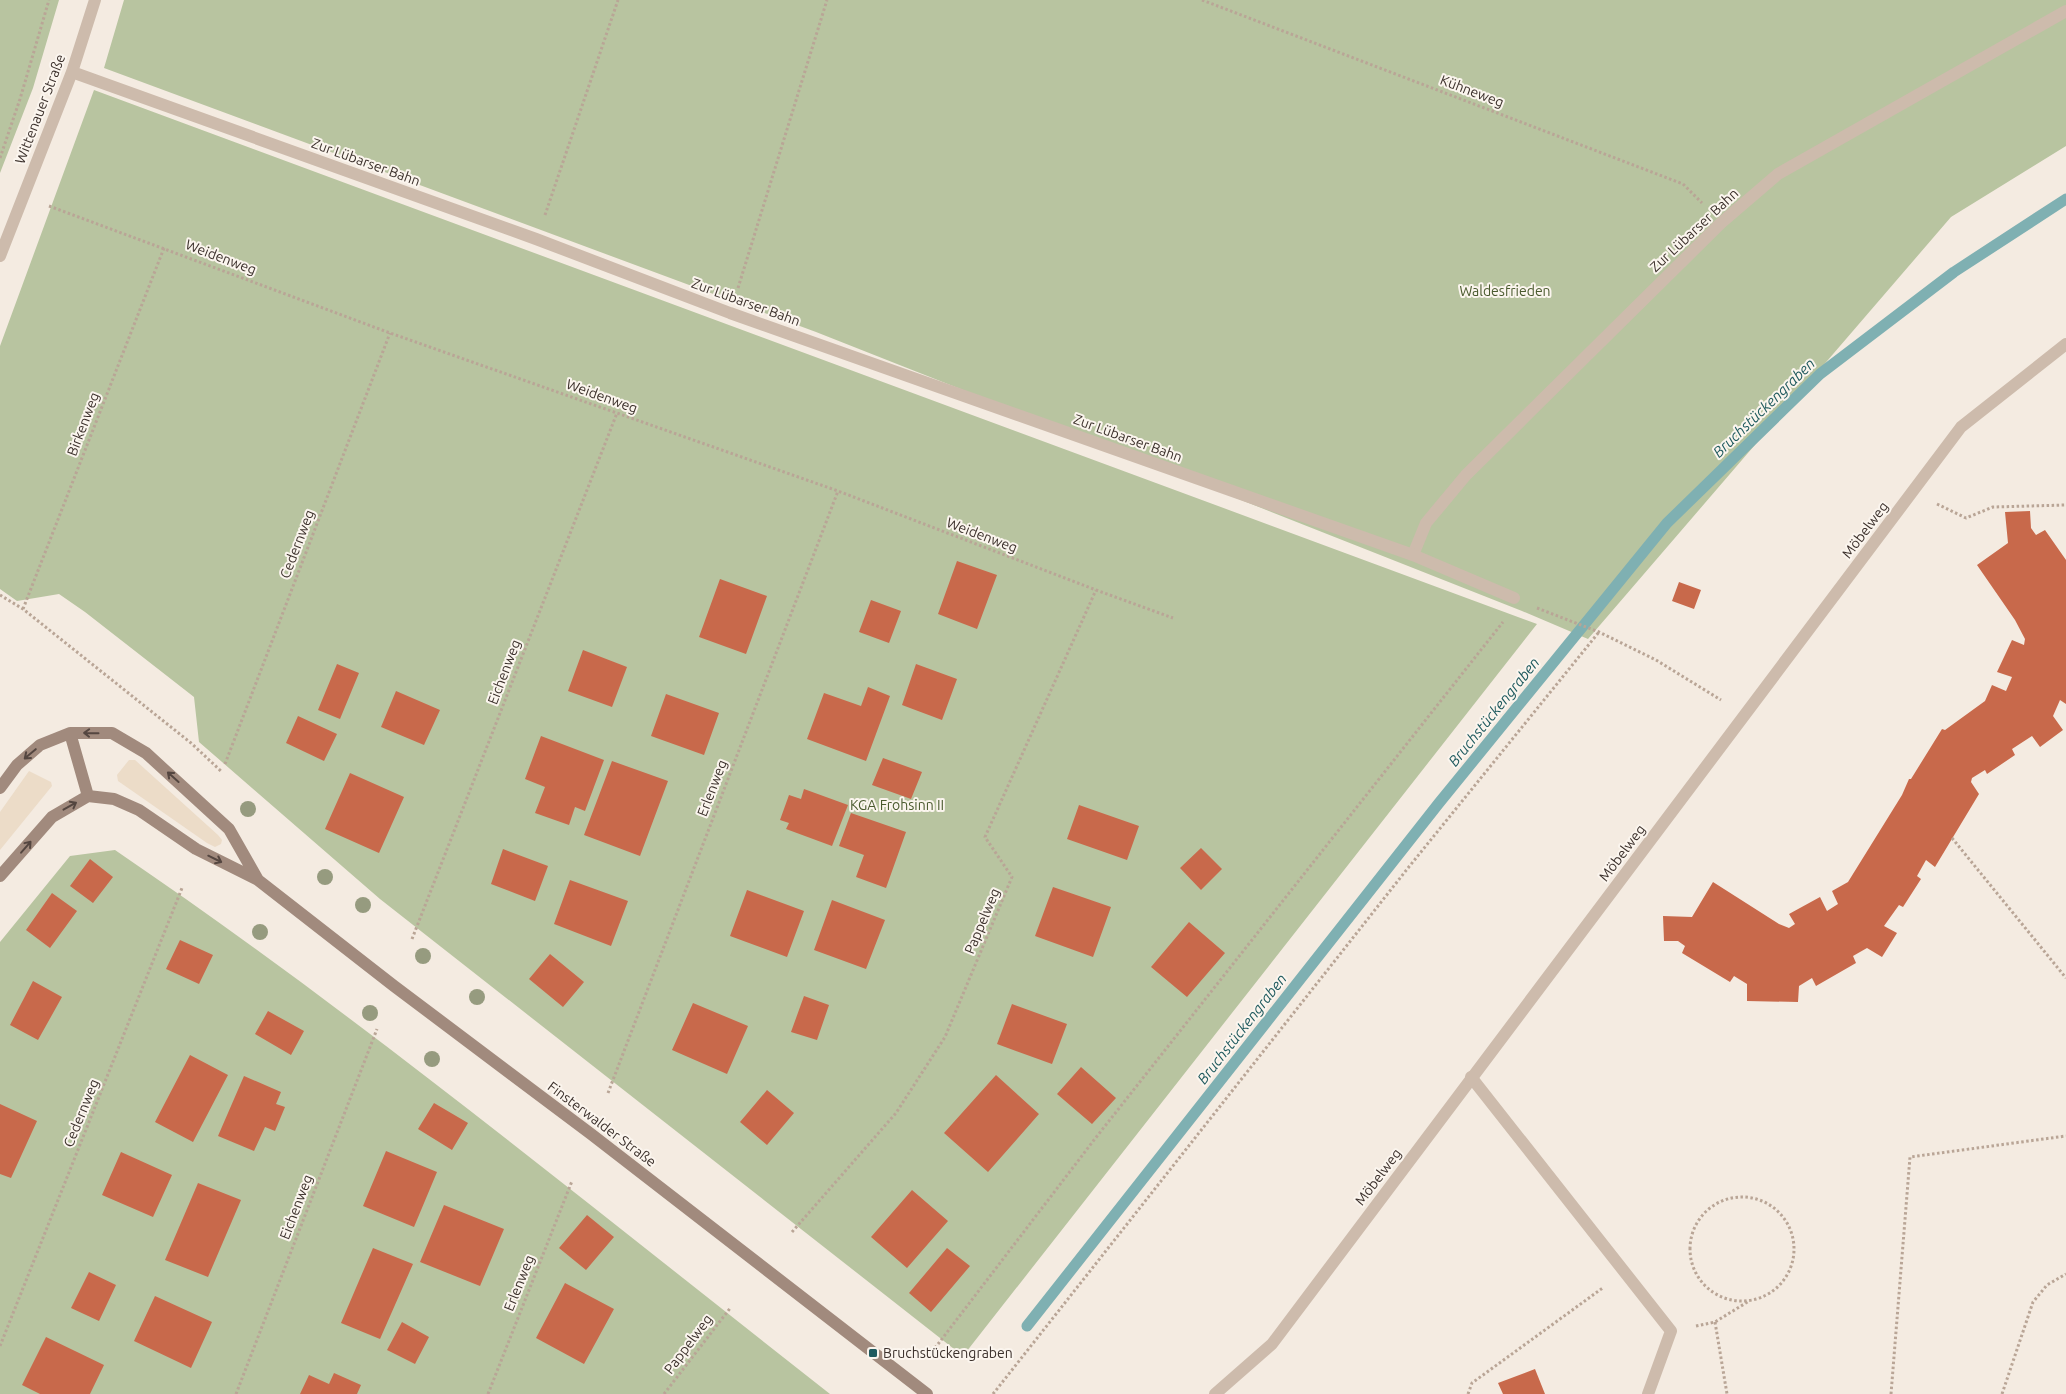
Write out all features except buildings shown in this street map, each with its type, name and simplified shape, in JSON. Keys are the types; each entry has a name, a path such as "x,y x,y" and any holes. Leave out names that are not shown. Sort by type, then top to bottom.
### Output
{"street":[{"name":"Wittenauer Straße","path":"0,256 72,72 95,0"},
{"name":"Zur Lübarser Bahn","path":"1413,555 1426,523 1466,475 1721,223 1778,174 2066,11"},
{"name":"Zur Lübarser Bahn","path":"72,72 536,239 730,313 1413,555 1514,598"},
{"name":"Möbelweg","path":"1215,1394 1272,1344 1961,427 2066,344"},
{"path":"0,788 17,765 40,745 70,732 88,796 52,817 0,876"},
{"name":"Finsterwalder Straße","path":"70,732 112,733 146,753 229,829 258,880"},
{"name":"Finsterwalder Straße","path":"88,796 114,799 139,810 196,849 258,880 394,986 599,1140 927,1394"},
{"path":"1471,1077 1671,1331 1648,1394"}],"path":[{"path":"0,158 49,0"},
{"path":"536,239 618,0"},
{"path":"730,313 827,0"},
{"name":"Kühneweg","path":"1202,0 1683,184 1721,223"},
{"name":"Weidenweg","path":"22,196 390,333 838,491 1173,618"},
{"name":"Birkenweg","path":"23,609 164,248"},
{"name":"Cedernweg","path":"225,764 390,333"},
{"name":"Eichenweg","path":"412,939 617,413"},
{"name":"Erlenweg","path":"608,1093 838,491"},
{"path":"1912,492 1966,518 1994,507 2066,505"},
{"name":"Pappelweg","path":"792,1232 896,1113 945,1037 1012,876 985,837 1096,590"},
{"path":"0,595 23,609 191,743 222,772"},
{"path":"935,1348 1094,1140 1509,616"},
{"path":"1565,620 1599,632 1656,660 1745,714"},
{"path":"993,1394 1377,907 1599,632"},
{"path":"1952,838 2066,978"},
{"name":"Cedernweg","path":"0,1346 182,888"},
{"name":"Eichenweg","path":"236,1394 377,1029"},
{"path":"1891,1394 1910,1157 2066,1136"},
{"name":"Erlenweg","path":"488,1394 572,1181"},
{"path":"1671,1331 1715,1322 1749,1301 1765,1296 1780,1286 1790,1272 1795,1254 1793,1237 1786,1220 1775,1208 1759,1199 1742,1196 1725,1199 1710,1207 1698,1219 1691,1235 1689,1252 1693,1269 1701,1284 1715,1294 1731,1300 1749,1301"},
{"path":"1468,1394 1472,1383 1625,1272"},
{"path":"2002,1394 2033,1302 2047,1285 2066,1274"},
{"name":"Pappelweg","path":"664,1394 731,1307"},
{"path":"1715,1322 1727,1394"}],"green space":[{"path":"0,0 59,0 33,88 0,173"},
{"name":"Waldesfrieden","path":"124,0 2066,0 2066,146 1951,217 1588,639 1522,611 816,332 104,68"},
{"name":"KGA Frohsinn II","path":"94,90 1537,624 963,1356 380,899 199,742 194,697 59,594 17,601 0,589 0,346"},
{"path":"115,850 207,914 388,1047 830,1394 0,1394 0,942 70,856"}],"shaded area":[{"path":"129,760 135,760 218,835 222,840 221,844 215,847 207,843 118,781 117,775"},
{"path":"29,771 51,782 52,786 0,850 0,812"}],"waterway":[{"name":"Bruchstückengraben","path":"1027,1326 1439,803 1667,523 1820,374 1954,272 2066,199"}],"place":[{"name":"Bruchstückengraben","path":"873,1353"}]}
